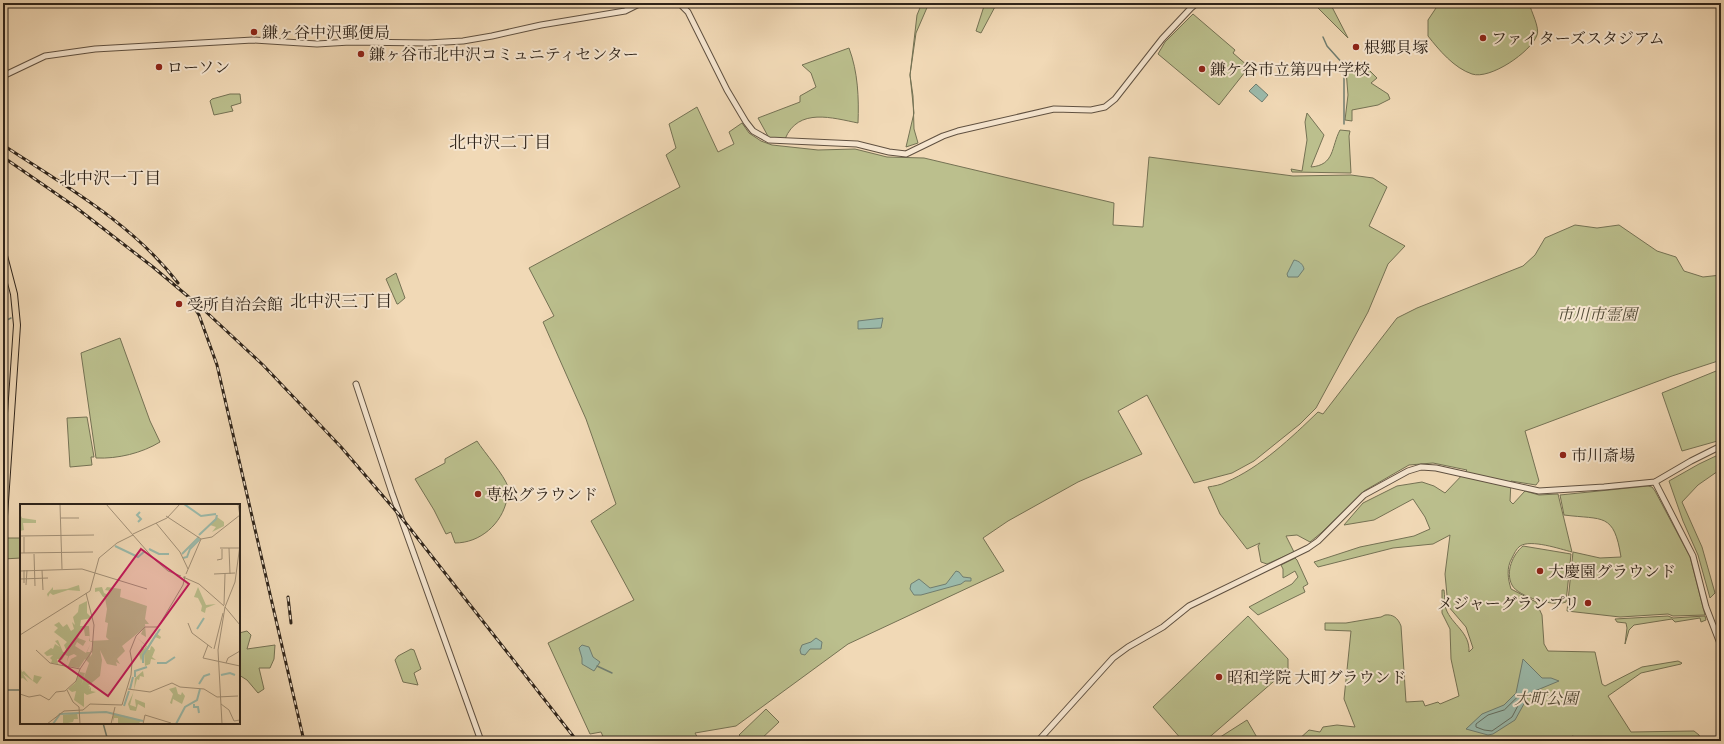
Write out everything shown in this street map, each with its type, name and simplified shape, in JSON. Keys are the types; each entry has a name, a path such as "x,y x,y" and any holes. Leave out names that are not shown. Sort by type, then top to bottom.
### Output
{"highway":[{"path":"3,252 14,294 17,326 3,531"}],"street":[{"path":"3,76 45,56 95,49 253,40 317,44 350,42 428,43 463,41 540,25 625,11 641,3"},
{"path":"679,3 688,12 726,90 753,131 769,140 857,144 889,152 906,154 943,136 958,131 1054,109 1091,110 1105,107 1115,99 1162,39 1197,3"},
{"path":"356,384 392,493 481,741"},
{"path":"1038,741 1114,658 1128,647 1163,627 1189,606 1308,548 1323,536 1364,495 1408,471 1421,467 1436,468 1539,491 1604,487 1655,482 1721,446"},
{"path":"1655,482 1693,556 1706,607 1721,646"}],"green space":[{"path":"922,3 929,3 916,33 910,75 917,15"},
{"path":"985,3 997,3 981,33 976,31"},
{"path":"1321,3 1334,3 1332,7 1348,38 1317,7"},
{"name":"ファイターズスタジアム","path":"1436,3 1529,3 1538,32 1533,42 1527,49 1509,63 1489,73 1480,75 1472,74 1459,68 1453,63 1442,53 1428,36 1428,20 1438,5"},
{"path":"1193,14 1235,50 1233,53 1248,66 1219,105 1158,54 1165,42"},
{"path":"849,48 857,85 858,123 827,117 817,117 798,122 791,129 785,139 769,138 758,118 800,102 800,96 816,87 811,73 802,65"},
{"path":"1361,62 1377,78 1371,83 1388,94 1390,99 1378,105 1352,110 1352,121 1345,120 1348,95 1346,70"},
{"path":"910,75 913,96 913,107"},
{"path":"230,94 240,94 241,103 231,106 233,111 214,115 210,101 212,99"},
{"path":"697,107 718,152 734,144 729,132 742,123 749,133 761,141 772,145 818,150 855,149 887,157 924,158 1114,203 1113,225 1143,227 1149,157 1293,176 1351,175 1373,178 1387,187 1369,226 1405,246 1388,264 1368,312 1316,408 1300,424 1254,461 1232,473 1194,483 1147,395 1118,411 1142,454 1078,482 1008,521 983,538 1004,571 848,644 736,726 695,733 699,740 698,741 654,741 654,738 652,741 605,741 601,732 590,734 548,643 634,600 591,521 616,504 586,419 543,322 554,316 529,268 680,187 666,155 676,148 669,124"},
{"path":"1307,113 1324,135 1311,167 1319,166 1328,159 1340,130 1350,131 1351,173 1292,172 1291,169 1302,171 1307,140 1305,122"},
{"path":"914,115 914,129 918,143 906,147"},
{"name":"市川市霊園","path":"1575,225 1597,228 1619,225 1657,251 1676,257 1684,271 1703,277 1721,275 1721,360 1672,376 1525,431 1539,481 1536,485 1511,481 1510,501 1513,504 1525,491 1539,495 1558,494 1572,552 1538,544 1525,544 1520,546 1515,552 1510,562 1508,577 1511,589 1536,602 1542,615 1544,644 1548,651 1595,652 1602,684 1605,686 1642,667 1678,661 1682,663 1641,673 1608,696 1631,732 1694,731 1699,735 1702,741 1584,741 1580,738 1572,736 1568,741 1297,741 1309,730 1320,732 1323,727 1337,725 1355,727 1344,699 1351,631 1325,630 1325,623 1346,623 1385,615 1393,616 1397,619 1401,626 1406,702 1423,701 1425,706 1438,702 1440,704 1459,696 1451,659 1450,629 1442,613 1442,590 1444,590 1446,609 1452,620 1467,639 1469,652 1473,648 1466,627 1448,606 1445,574 1450,535 1433,544 1393,548 1318,567 1314,562 1360,547 1414,536 1430,529 1425,517 1413,499 1374,520 1344,525 1363,503 1397,486 1422,482 1434,486 1445,493 1467,470 1433,463 1409,465 1364,491 1310,542 1297,535 1286,536 1294,552 1267,564 1261,562 1258,546 1260,543 1247,549 1220,514 1208,487 1224,483 1251,469 1275,451 1318,412 1323,414 1397,318 1417,308 1523,266 1535,255 1545,238"},
{"path":"396,273 405,298 398,304 386,279"},
{"path":"120,338 150,421 160,442 146,449 130,454 96,458 81,353"},
{"path":"1721,369 1721,440 1682,451 1662,393"},
{"path":"87,417 94,457 91,457 92,465 70,467 67,418"},
{"path":"477,441 506,482 508,496 504,508 495,524 481,536 473,540 455,543 451,532 446,534 434,510 415,479 445,463 445,459"},
{"path":"1718,455 1721,456 1721,469 1698,485 1682,502 1702,547 1715,593 1710,598 1698,555 1683,521 1669,481"},
{"path":"1648,486 1652,487 1655,491 1690,557 1705,615 1673,616 1668,614 1620,617 1567,611 1573,552 1600,558 1621,557 1615,532 1610,525 1604,521 1588,517 1564,515 1560,495"},
{"path":"5,538 20,538 20,558 3,559"},
{"name":"大慶園グラウンド","path":"1523,546 1571,554 1566,602 1553,603 1537,600 1521,593 1512,585 1509,575 1511,564 1519,549"},
{"path":"1295,558 1308,584 1303,587 1305,592 1258,615 1249,607 1292,584 1298,577 1295,571 1283,578 1283,569 1281,565"},
{"path":"1248,616 1288,659 1288,669 1205,741 1183,741 1153,707"},
{"path":"1668,616 1673,618 1705,616 1706,620 1701,622 1700,618 1675,622 1672,619 1634,625 1629,630 1625,644 1627,628 1626,623 1617,622 1615,619"},
{"path":"247,631 251,635 247,649 275,645 274,659 270,668 259,668 264,689 258,693 247,680 240,676 240,633"},
{"path":"411,649 414,650 421,669 414,673 418,685 403,682 395,660 398,656"},
{"path":"766,709 779,722 759,741 745,741 739,735"},
{"path":"1247,720 1259,741 1214,741"}],"water":[{"path":"1256,84 1268,95 1262,102 1249,91"},
{"path":"1294,260 1298,261 1304,269 1298,277 1288,277 1287,274"},
{"path":"883,318 881,328 858,329 858,321"},
{"path":"956,571 963,577 971,578 971,581 965,581 961,584 921,595 914,595 910,589 911,584 919,579 930,588 946,584"},
{"path":"816,638 822,642 821,649 810,649 805,655 801,654 800,650 802,645 811,642"},
{"path":"582,645 589,647 593,657 600,662 594,671 582,664 579,648"},
{"path":"1523,659 1542,678 1551,678 1559,681 1530,693 1515,720 1493,734 1488,735 1466,729 1482,714 1504,705 1516,693"}],"waterway":[{"path":"1323,37 1327,46 1344,65 1344,124"},
{"path":"3,322 11,318"},
{"path":"597,666 612,673"},
{"path":"3,690 20,690"},
{"path":"103,724 108,741"}],"railway":[{"path":"3,145 73,191 119,224 140,242 178,283"},
{"path":"3,157 74,206 153,267 203,309 263,365 341,447 401,517 577,741"},
{"path":"190,301 199,315 217,365 304,741"},
{"path":"288,597 291,623"}],"place":[{"name":"鎌ヶ谷中沢郵便局","path":"254,32"},
{"name":"ファイターズスタジアム","path":"1483,38"},
{"name":"根郷貝塚","path":"1356,47"},
{"name":"鎌ヶ谷市北中沢コミュニティセンター","path":"361,54"},
{"name":"ローソン","path":"159,67"},
{"name":"鎌ケ谷市立第四中学校","path":"1202,69"},
{"name":"受所自治会館","path":"179,304"},
{"name":"市川斎場","path":"1563,455"},
{"name":"専松グラウンド","path":"478,494"},
{"name":"大慶園グラウンド","path":"1540,571"},
{"name":"メジャーグランプリ","path":"1588,603"},
{"name":"昭和学院 大町グラウンド","path":"1219,677"}],"district":[{"name":"北中沢二丁目","path":"500,141"},
{"name":"北中沢一丁目","path":"110,177"},
{"name":"北中沢三丁目","path":"341,300"}],"park label":[{"name":"大町公園","path":"1546,698"}]}
